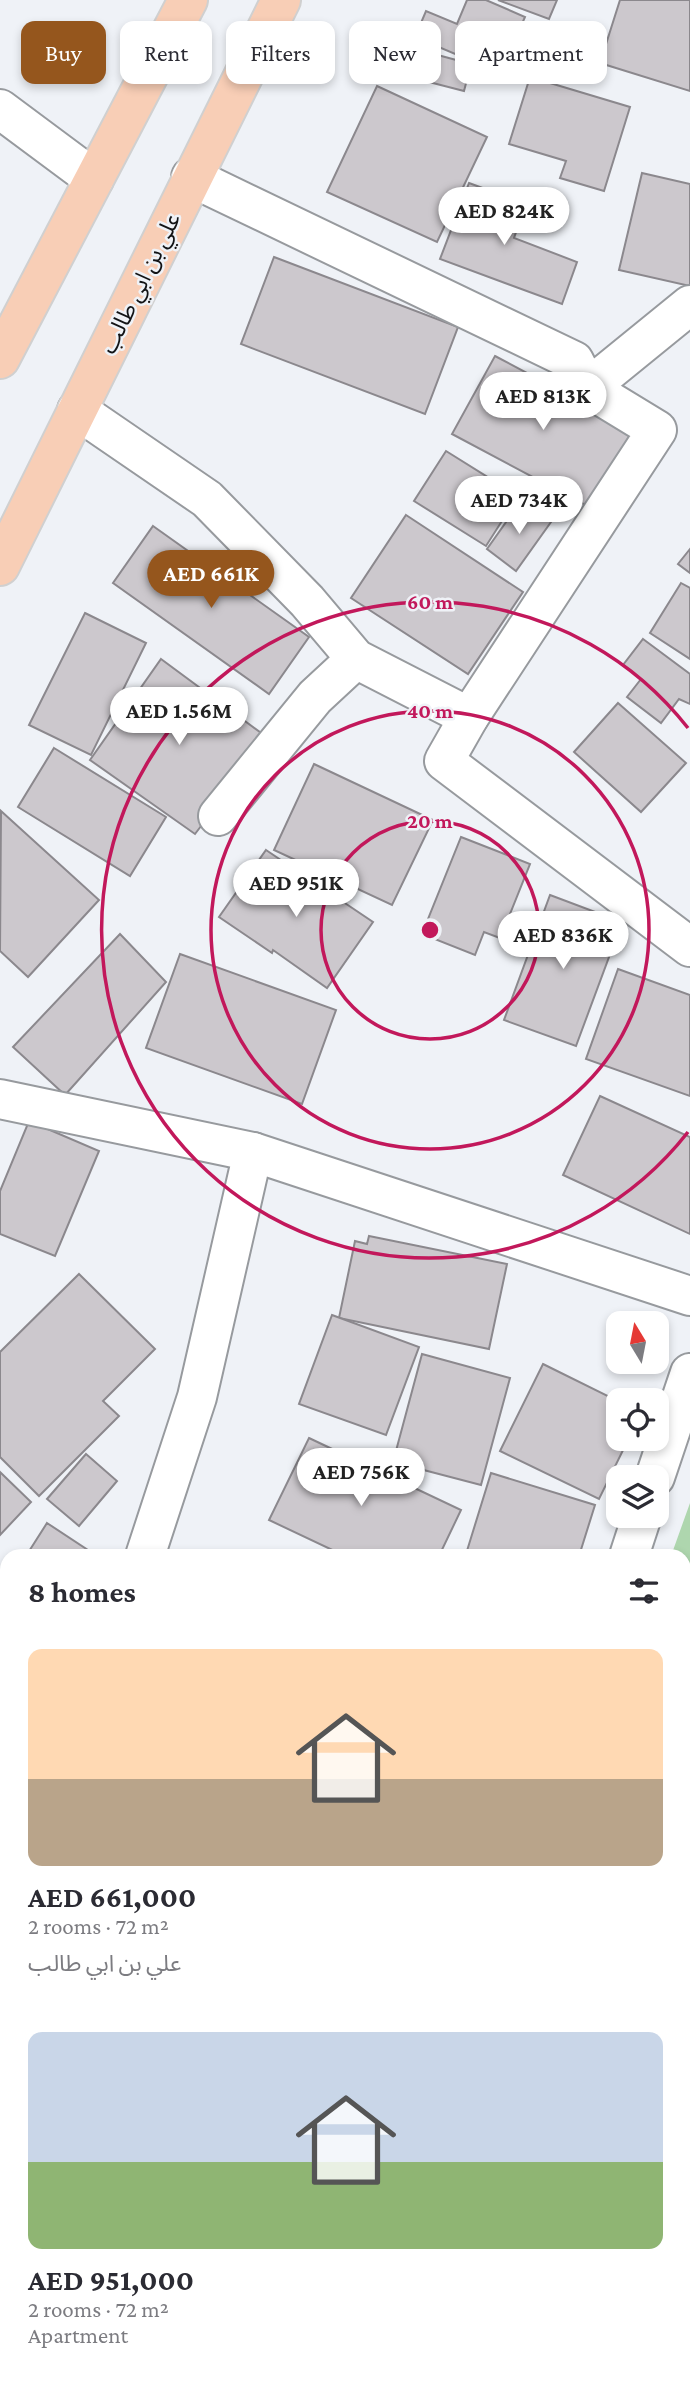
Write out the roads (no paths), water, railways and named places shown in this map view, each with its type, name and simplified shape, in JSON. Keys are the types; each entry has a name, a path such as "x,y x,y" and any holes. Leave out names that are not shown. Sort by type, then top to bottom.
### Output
{"main road":[{"path":"0,359 188,0"},
{"name":"علي بن ابي طالب","path":"0,566 281,0"}],"street":[{"path":"0,109 94,178"},
{"path":"191,177 573,361 588,388 657,430 469,717 444,761 690,947"},
{"path":"588,388 690,305"},
{"path":"77,410 207,499 307,601 356,659 469,717"},
{"path":"218,816 315,696 356,659"},
{"path":"0,1100 253,1152 690,1296"},
{"path":"147,1549 197,1397 253,1152"},
{"path":"659,1465 690,1373"},
{"path":"631,1549 638,1528"}]}
